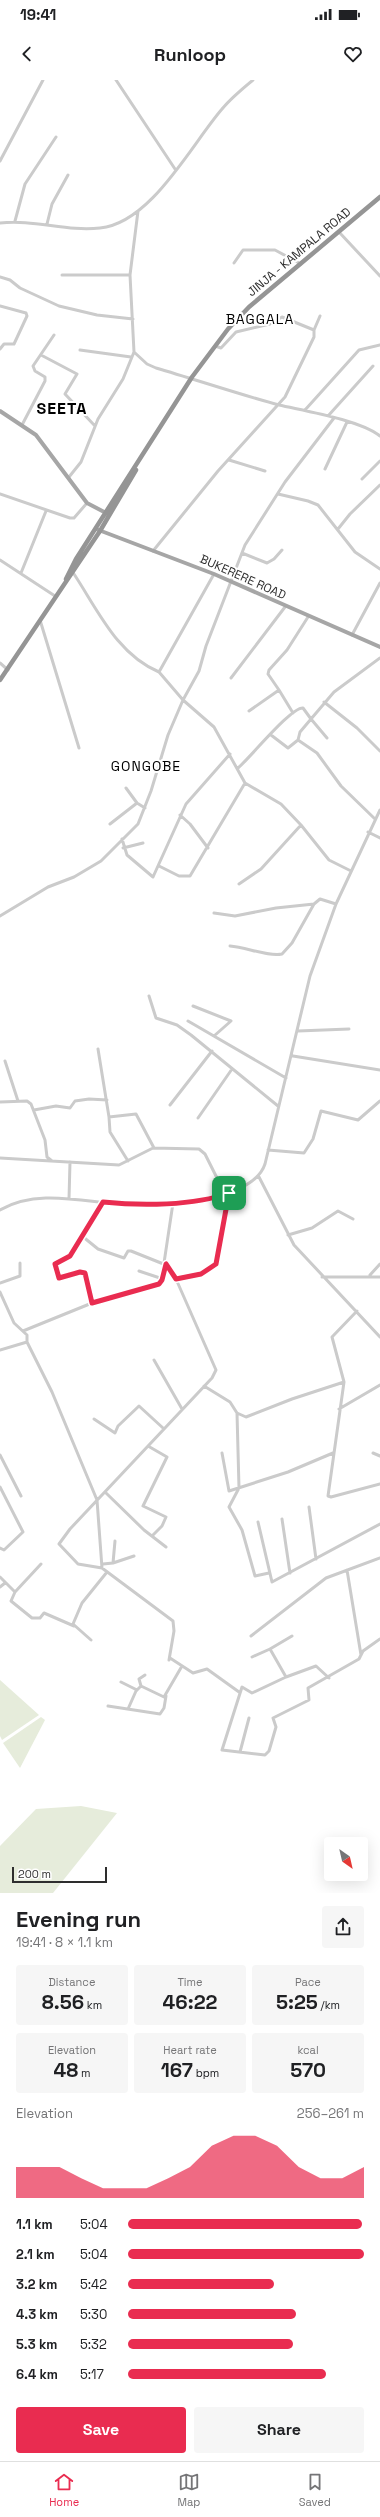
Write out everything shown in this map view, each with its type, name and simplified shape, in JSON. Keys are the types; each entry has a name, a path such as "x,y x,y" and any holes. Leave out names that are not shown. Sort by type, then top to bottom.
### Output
{"highway":[{"name":"JINJA - KAMPALA ROAD","path":"66,579 192,378 228,329 250,307 380,197"},
{"name":"JINJA - KAMPALA ROAD","path":"0,680 8,670 98,530"}],"main road":[{"path":"0,412 22,425 41,441 87,503 108,514"},
{"name":"BUKERERE ROAD","path":"98,530 214,574 285,607 380,647"}],"street":[{"path":"0,161 43,80"},
{"path":"116,80 175,169"},
{"path":"0,223 15,221 101,228 123,221 138,211 155,195 222,108 253,80"},
{"path":"15,221 25,184 56,137"},
{"path":"47,224 52,204 68,175"},
{"path":"69,477 81,462 95,426 110,397 126,375 134,352 130,275 138,211"},
{"path":"339,232 380,276"},
{"path":"234,262 243,250 250,249 278,251 301,264"},
{"path":"62,275 130,275"},
{"path":"0,276 50,303 97,315 133,319"},
{"path":"0,306 26,313 27,316 14,344 4,344 0,349"},
{"path":"153,551 218,471 285,397 311,344 314,337 314,330 320,316"},
{"path":"215,346 221,348 236,332 270,324 282,317 314,330"},
{"path":"22,425 46,381 45,377 33,369 54,335"},
{"path":"304,410 359,350 380,345"},
{"path":"80,350 131,357"},
{"path":"134,352 147,364 279,405 328,416 373,431 380,436"},
{"path":"41,355 77,374 65,394 95,426"},
{"path":"328,416 373,366"},
{"path":"0,916 48,887 74,877 101,861 116,848 122,839 138,824 145,808 168,735 183,700 199,670 206,646 242,553 278,494 301,460 334,418"},
{"path":"325,469 347,422"},
{"path":"229,460 265,471"},
{"path":"362,479 380,461"},
{"path":"338,529 350,514 380,486"},
{"path":"0,494 46,511 72,518 87,503"},
{"path":"278,494 313,502 338,529 362,559 380,569"},
{"path":"21,573 46,511"},
{"path":"242,553 267,563 274,559 282,550"},
{"path":"0,560 55,596"},
{"path":"72,571 120,644 139,662 159,672 183,700 214,727 238,768 244,783 281,804 301,825 329,860 351,871"},
{"path":"159,672 214,574"},
{"path":"352,635 380,583"},
{"path":"231,678 285,607"},
{"path":"293,713 268,674 269,670 287,650 308,617"},
{"path":"40,620 79,748"},
{"path":"271,735 288,748 298,740 300,732 324,702 380,658"},
{"path":"0,663 8,670"},
{"path":"249,711 279,690"},
{"path":"324,702 357,728 380,751"},
{"path":"238,768 293,713 303,708 327,738"},
{"path":"298,740 317,753 341,786 374,819"},
{"path":"122,839 127,855 151,877 159,866 186,804 230,754"},
{"path":"159,866 170,873 188,877 208,848 244,783"},
{"path":"126,788 137,803 145,808"},
{"path":"110,824 137,803"},
{"path":"0,1210 25,1200 69,1199 138,1205 173,1202 227,1193 259,1177 262,1172 268,1150 292,1056 310,976 336,904 374,819 380,811"},
{"path":"180,816 190,824 208,848"},
{"path":"239,884 260,869 301,825"},
{"path":"368,832 380,838"},
{"path":"124,848 143,843"},
{"path":"214,914 235,916 276,908 314,904 322,899 336,904"},
{"path":"230,946 251,948 270,954 282,954 292,943 314,904"},
{"path":"149,996 156,1018 183,1028 278,1106"},
{"path":"193,1006 231,1022 214,1036"},
{"path":"188,1021 286,1078"},
{"path":"298,1031 349,1030"},
{"path":"98,1049 107,1100 110,1132 128,1161"},
{"path":"170,1105 212,1051"},
{"path":"292,1056 380,1070"},
{"path":"6,1061 18,1101"},
{"path":"198,1118 232,1069"},
{"path":"34,1110 56,1106 70,1108 75,1101 89,1099 107,1100"},
{"path":"268,1150 304,1152 312,1139 321,1111 358,1120 380,1101"},
{"path":"0,1102 28,1102 34,1110 45,1140 48,1157 52,1161"},
{"path":"109,1117 136,1114 154,1148"},
{"path":"0,1158 119,1165 154,1148 201,1150 227,1193 216,1264 201,1274 176,1279"},
{"path":"69,1199 70,1162"},
{"path":"259,1177 288,1235 303,1256 357,1311 380,1337"},
{"path":"92,1303 85,1273 80,1272 59,1278 54,1265 70,1256 103,1202"},
{"path":"23,1331 92,1303 159,1284 163,1279 166,1264 173,1202"},
{"path":"288,1235 312,1228 338,1211 353,1219"},
{"path":"82,1236 98,1249 124,1258 128,1250 166,1264 176,1279 216,1370 215,1375 163,1428 59,1544 78,1564 102,1566 134,1556"},
{"path":"0,1283 20,1276 20,1263"},
{"path":"370,1275 380,1264"},
{"path":"139,1271 163,1279"},
{"path":"322,1277 370,1275 380,1277"},
{"path":"0,1292 12,1320 26,1335 27,1342 52,1392 97,1500 102,1566 107,1572 173,1621 174,1624 170,1659 193,1673 207,1669 239,1692"},
{"path":"357,1311 332,1336 332,1342 344,1382 339,1409 328,1497 380,1484"},
{"path":"0,1350 27,1342"},
{"path":"154,1360 182,1409"},
{"path":"237,1413 246,1416 292,1398 344,1382"},
{"path":"339,1409 380,1385"},
{"path":"204,1386 230,1402 237,1413 239,1488 230,1507 242,1530 256,1576 269,1573"},
{"path":"94,1420 115,1433 118,1426 139,1406 163,1428"},
{"path":"148,1446 167,1457 143,1506 166,1517 162,1526 152,1536"},
{"path":"222,1453 228,1490 239,1488 288,1472 333,1453"},
{"path":"373,1453 380,1456"},
{"path":"0,1455 21,1496"},
{"path":"0,1487 24,1532 4,1550 0,1548"},
{"path":"105,1492 152,1536 166,1547"},
{"path":"309,1507 316,1559"},
{"path":"282,1519 290,1573"},
{"path":"258,1522 272,1582 380,1524"},
{"path":"113,1562 115,1541"},
{"path":"251,1636 326,1578 380,1558"},
{"path":"41,1564 15,1592 12,1601 32,1618 40,1618 44,1613 74,1626 91,1640"},
{"path":"347,1570 361,1656"},
{"path":"74,1626 82,1603 107,1572"},
{"path":"0,1578 15,1592"},
{"path":"0,1587 5,1583"},
{"path":"252,1657 270,1649 292,1636"},
{"path":"329,1678 316,1666 286,1677 252,1694 242,1687 239,1692 222,1750 265,1755 268,1753 276,1726 273,1718 309,1700 308,1688 310,1685 329,1678 359,1659 366,1649 380,1639"},
{"path":"270,1649 286,1677"},
{"path":"108,1706 160,1714 164,1708 166,1696 182,1666"},
{"path":"145,1675 139,1679 141,1686 159,1696 166,1696"},
{"path":"121,1682 137,1690"},
{"path":"128,1709 137,1690 141,1686"},
{"path":"240,1752 249,1718"}],"green space":[{"path":"0,1680 39,1715 2,1740 0,1736"},
{"path":"41,1717 45,1720 20,1768 3,1743"},
{"path":"81,1806 117,1813 53,1893 0,1893 0,1846 36,1809"}],"district":[{"name":"BAGGALA","path":"260,319"},
{"name":"SEETA","path":"62,408"},
{"name":"GONGOBE","path":"146,766"}],"route":[{"path":"229,1193 216,1264 201,1274 176,1279 166,1264 161,1283 124,1296 92,1303 85,1273 80,1272 59,1278 57,1276 54,1265 70,1256 103,1202 146,1205 204,1199 229,1193"}]}
